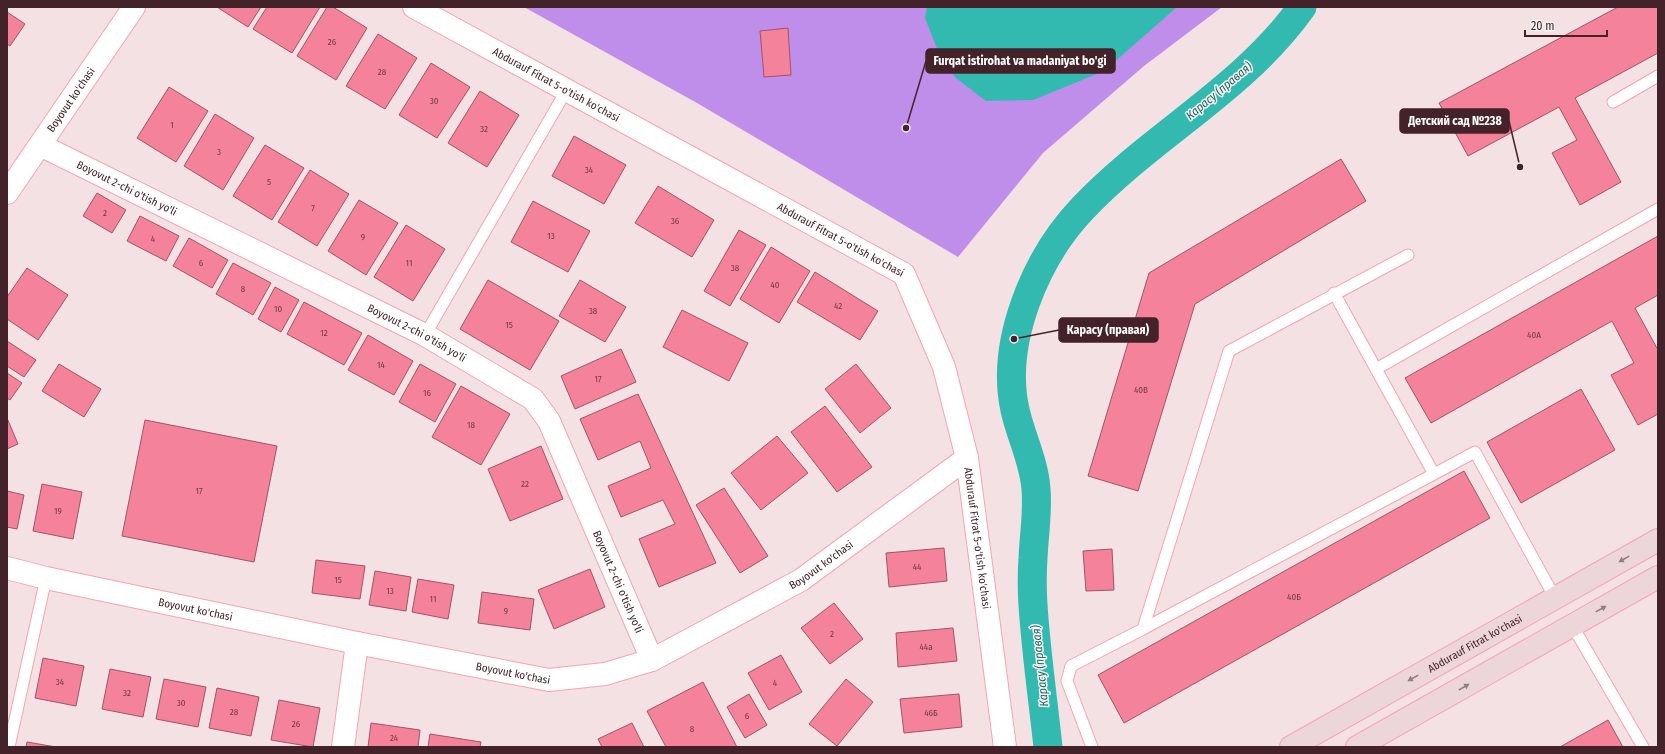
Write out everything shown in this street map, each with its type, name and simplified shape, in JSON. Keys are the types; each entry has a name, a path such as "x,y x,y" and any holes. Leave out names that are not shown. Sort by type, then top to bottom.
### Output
{"main road":[{"name":"Abdurauf Fitrat ko'chasi","path":"1290,747 1658,540"},
{"path":"1357,747 1658,577"}],"street":[{"name":"Boyovut ko'chasi","path":"7,193 134,7"},
{"name":"Abdurauf Fitrat 5-o'tish ko'chasi","path":"414,7 904,274 944,367 967,458 1005,747"},
{"name":"Boyovut 2-chi o'tish yo'li","path":"40,145 424,335 533,399 549,420 652,660"},
{"name":"Boyovut ko'chasi","path":"7,568 46,578 549,680 605,674 652,660 801,580 967,458"},
{"path":"343,747 357,642"}],"lane":[{"path":"1613,102 1658,76"},
{"path":"424,335 566,91"},
{"path":"1376,369 1658,209"},
{"path":"1143,629 1229,351 1334,293 1408,255"},
{"path":"1334,293 1434,474"},
{"path":"1092,747 1067,681 1071,666 1475,452 1555,598"},
{"path":"9,747 46,578"},
{"path":"1572,625 1643,747"}],"shaded area":[{"path":"524,7 1222,7 1144,66 1043,153 958,257 697,103"}],"water":[{"path":"927,7 1177,7 1104,71 1033,100 986,101 956,78 942,61 925,18"}],"building":[{"path":"217,7 261,7 248,27"},
{"path":"267,7 320,7 292,53 253,29"},
{"path":"327,7 333,7 367,28 336,80 297,56"},
{"path":"1618,7 1658,7 1658,53 1575,98 1621,182 1580,205 1552,153 1577,140 1559,107 1468,156 1439,103"},
{"path":"7,12 25,24 10,46 7,44"},
{"path":"788,28 791,75 764,77 760,31"},
{"path":"378,34 417,58 385,109 346,86"},
{"path":"431,63 470,87 437,138 399,115"},
{"path":"169,87 208,111 176,162 137,138"},
{"path":"480,91 519,115 487,167 448,143"},
{"path":"215,114 254,138 223,190 184,166"},
{"path":"574,136 626,165 604,204 552,176"},
{"path":"265,145 304,168 272,220 233,196"},
{"path":"1341,159 1366,201 1195,304 1138,491 1088,476 1149,273"},
{"path":"310,170 349,194 317,246 278,222"},
{"path":"658,186 714,220 692,257 635,223"},
{"path":"97,193 126,210 112,233 83,216"},
{"path":"359,200 398,223 366,275 328,251"},
{"path":"533,201 590,231 568,272 511,242"},
{"path":"140,216 179,236 166,261 127,241"},
{"path":"406,225 445,249 413,301 374,277"},
{"path":"739,230 766,245 730,306 704,291"},
{"path":"1658,236 1658,295 1635,308 1658,350 1658,414 1638,425 1611,375 1634,363 1612,321 1431,423 1405,378"},
{"path":"189,238 228,260 212,288 173,266"},
{"path":"771,247 810,271 779,323 740,299"},
{"path":"233,263 271,283 253,315 216,294"},
{"path":"27,268 68,295 38,340 7,319 7,297"},
{"path":"815,272 878,311 860,340 797,302"},
{"path":"488,280 559,321 530,370 460,329"},
{"path":"580,280 626,307 605,342 559,316"},
{"path":"275,287 299,300 281,332 258,319"},
{"path":"304,302 362,333 344,365 287,334"},
{"path":"682,310 748,343 729,381 663,347"},
{"path":"368,335 413,361 394,395 348,370"},
{"path":"7,341 36,360 24,377 7,366"},
{"path":"621,349 636,382 575,409 561,376"},
{"path":"59,364 101,389 84,417 42,391"},
{"path":"420,364 456,384 435,422 399,402"},
{"path":"856,364 891,408 860,433 825,389"},
{"path":"7,373 22,383 10,400 7,398"},
{"path":"461,386 510,414 481,465 432,437"},
{"path":"1581,389 1615,450 1521,503 1487,442"},
{"path":"638,394 716,563 659,587 639,539 675,524 663,500 621,517 608,486 651,468 640,441 598,460 580,419"},
{"path":"825,406 872,467 837,492 791,432"},
{"path":"7,418 18,444 7,449"},
{"path":"145,420 277,446 254,562 122,536"},
{"path":"777,436 808,473 761,510 731,473"},
{"path":"541,446 563,499 510,521 488,469"},
{"path":"1464,471 1490,518 1124,723 1098,675"},
{"path":"42,484 82,492 73,539 33,531"},
{"path":"724,488 768,556 740,573 696,505"},
{"path":"7,491 24,495 17,529 7,527"},
{"path":"944,548 947,581 889,587 886,553"},
{"path":"1112,549 1114,590 1086,591 1083,551"},
{"path":"316,560 365,566 360,599 312,593"},
{"path":"590,569 605,607 554,629 538,590"},
{"path":"375,571 411,577 406,611 369,605"},
{"path":"418,579 454,585 448,619 412,612"},
{"path":"482,592 534,599 530,630 478,623"},
{"path":"834,603 863,639 830,664 801,628"},
{"path":"953,628 957,661 898,667 896,633"},
{"path":"781,655 802,692 769,710 748,673"},
{"path":"43,658 84,666 76,706 35,698"},
{"path":"110,669 151,677 143,717 102,709"},
{"path":"164,679 206,687 198,727 156,719"},
{"path":"846,679 873,702 837,746 809,724"},
{"path":"703,682 737,747 666,747 647,711"},
{"path":"217,688 259,697 251,736 209,728"},
{"path":"749,694 767,725 745,738 727,707"},
{"path":"959,694 962,727 904,733 900,699"},
{"path":"279,700 320,708 313,747 271,740"},
{"path":"1608,720 1623,747 1560,747"},
{"path":"371,723 420,730 418,747 368,747"},
{"path":"632,723 644,747 602,747 598,739"},
{"path":"430,734 481,742 480,747 428,747"},
{"path":"27,742 56,747 26,747"}],"waterway":[{"name":"Карасу (правая)","path":"1048,747 1034,623 1032,570 1036,515 1036,489 1033,469 1015,410 1012,384 1013,357 1018,329 1026,302 1050,251 1066,228 1083,208 1138,158 1225,88 1253,63 1279,36 1302,7"}],"place":[{"name":"Furqat istirohat va madaniyat bo'gi","path":"906,128"},
{"name":"Детский сад №238","path":"1520,167"},
{"name":"Карасу (правая)","path":"1014,339"}]}
